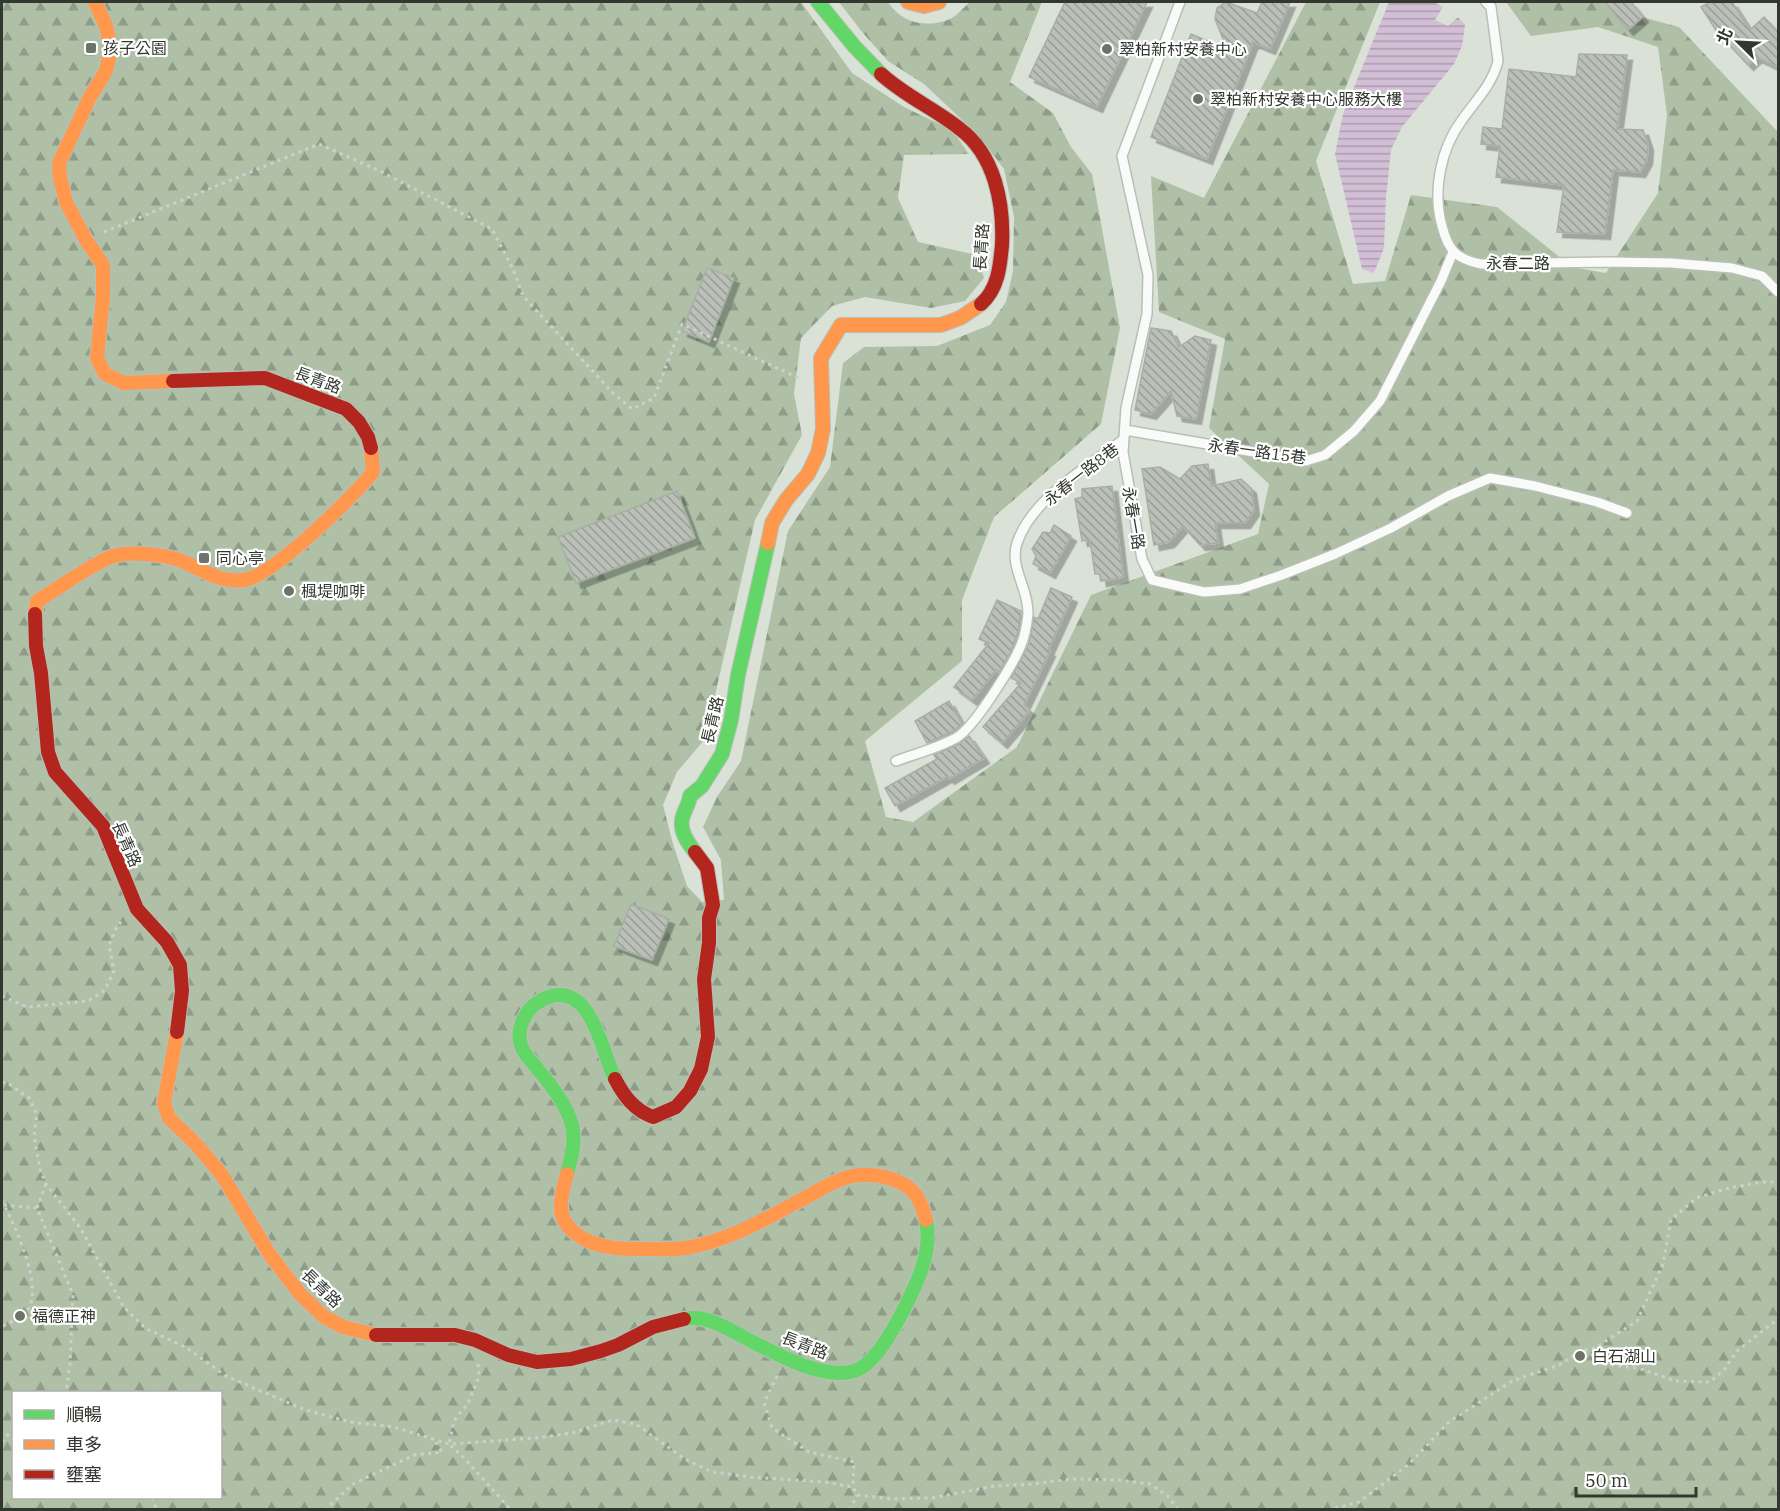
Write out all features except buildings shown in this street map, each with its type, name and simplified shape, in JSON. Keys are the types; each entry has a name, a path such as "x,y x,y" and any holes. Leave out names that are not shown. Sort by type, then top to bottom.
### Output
{"street":[{"name":"長青路","path":"95,2 106,26 111,50 106,71 90,97 59,163 66,202 103,266 103,296 97,358 105,374 124,383 265,378 346,409 359,422 368,437 374,456 373,472 361,487 296,547 264,572 246,580 230,581 215,578 183,561 152,553 110,557 38,601 33,622 41,673 48,752 55,772 103,826 137,909 167,942 180,965 182,991 179,1022 164,1103 169,1118 196,1144 222,1175 270,1255 300,1293 323,1316 343,1327 371,1335 409,1337 456,1335 475,1340 508,1355 537,1362 571,1359 618,1345 653,1327 690,1318 709,1320 784,1358 808,1367 836,1373 859,1369 872,1358 893,1331 917,1284 925,1260 928,1229 924,1211 917,1196 907,1186 881,1176 848,1177 739,1230 690,1248 620,1249 598,1245 566,1228 561,1220 559,1208 561,1191 574,1148 573,1128 565,1107 523,1050 519,1038 522,1021 527,1011 542,998 562,995 579,1002 588,1012 595,1024 619,1087 637,1110 653,1117 676,1107 690,1091 701,1069 708,1037 704,979 712,905 707,868 687,841 682,819 688,808 690,796 702,786 722,754 772,523 786,500 808,474 818,453 823,429 821,358 841,325 942,325 960,318 989,296 997,277 1001,250 1000,207 995,182 986,161 968,135 895,85 845,37 818,2"},
{"path":"908,2 918,7 932,6 939,2"}],"lane":[{"name":"永春一路","path":"1180,2 1122,156 1148,275 1147,314 1126,408 1123,452 1142,559 1152,580 1204,592 1240,589 1335,554 1391,528 1448,496 1490,478 1535,486 1597,502 1628,513"},
{"path":"1453,252 1441,222 1438,188 1444,154 1460,122 1484,93 1496,69 1498,61 1491,8 1486,2"},
{"name":"永春一路15巷","path":"1125,435 1306,461 1325,455 1354,431 1380,401 1441,282 1453,252"},
{"name":"永春二路","path":"1453,252 1466,261 1481,264 1620,262 1732,268 1762,276 1779,291"},
{"name":"永春一路8巷","path":"896,761 958,737 1003,680 1022,644 1028,613 1026,592 1014,560 1017,543 1036,509 1052,493 1125,435"}],"path":[{"path":"86,240 319,144 380,171 492,229 513,268 523,296 613,393 632,409 654,398 682,324 821,388"},
{"path":"2,996 27,1007 88,1001 105,990 114,971 109,945 117,926 137,909"},
{"path":"2,1082 9,1084 29,1098 37,1115 33,1136 40,1169 46,1184 81,1229 123,1306 145,1328 187,1348 226,1376 303,1409 351,1422 394,1427 449,1444 572,1433 613,1420 636,1424 683,1458 712,1472 825,1482 853,1487"},
{"path":"1328,1509 1359,1502 1409,1464 1449,1422 1512,1381 1559,1365 1582,1350 1594,1347 1637,1322 1663,1263 1671,1220 1696,1198 1729,1188 1763,1182 1779,1182"},
{"path":"46,1184 37,1208 73,1295 70,1364 66,1391"},
{"path":"2,1200 22,1244 33,1289 32,1303 23,1316 2,1327"},
{"path":"4,1205 37,1208"},
{"path":"1582,1350 1613,1365 1641,1369 1676,1381 1710,1382 1724,1370 1737,1351 1779,1319"},
{"path":"449,1444 454,1421 468,1403 479,1377 475,1340"},
{"path":"784,1358 764,1403 772,1428 808,1452 854,1462 853,1487 857,1495"},
{"path":"2,1442 12,1430"},
{"path":"325,1509 353,1484 414,1455 442,1452 435,1441"},
{"path":"449,1444 511,1509"},
{"path":"857,1495 892,1499 932,1498 994,1485 1033,1484 1072,1479 1119,1480 1150,1484 1168,1496 1178,1509"},
{"path":"850,1509 857,1495"}],"green space":[{"path":"2,2 801,2 852,73 904,107 952,130 969,154 904,155 898,198 918,242 977,255 984,278 965,301 931,308 865,297 832,306 801,338 794,394 802,435 755,520 705,739 677,772 663,805 687,886 702,902 724,900 721,860 703,827 717,797 741,761 788,531 830,467 843,363 864,347 937,346 990,325 1006,302 1013,271 1014,217 1004,169 978,135 924,84 888,61 839,2 888,2 893,9 907,19 931,24 951,19 970,2 1042,2 1010,82 1053,113 1071,147 1092,174 1120,328 1101,424 994,517 962,600 962,661 865,741 886,817 913,822 1017,747 1091,595 1258,534 1269,484 1209,428 1225,339 1159,312 1151,176 1204,198 1306,2 1380,2 1316,161 1353,284 1385,281 1411,195 1497,207 1572,267 1606,273 1658,193 1667,115 1658,47 1598,27 1531,36 1506,2 1614,2 1623,12 1679,27 1778,130 1778,1509 2,1510"}],"shaded area":[{"path":"1389,2 1434,2 1443,7 1435,20 1448,26 1458,17 1465,25 1462,46 1454,64 1402,127 1391,150 1384,248 1374,273 1362,269 1335,154 1343,114"}],"traffic: fast":[{"path":"818,2 854,46 881,74"},
{"path":"695,852 683,833 683,817 690,796 702,786 722,754 768,543"},
{"path":"567,1174 573,1144 572,1125 557,1094 522,1048 520,1031 529,1010 539,1001 552,996 566,996 577,1001 594,1024 615,1079"},
{"path":"684,1319 704,1319 717,1324 813,1369 845,1373 859,1369 872,1359 884,1343 913,1289 925,1255 928,1232 926,1220"}],"traffic: slow":[{"path":"95,2 106,26 111,49 106,71 90,97 59,163 66,202 86,240 103,265 103,296 97,358 105,374 124,383 173,381"},
{"path":"908,2 924,6 939,2"},
{"path":"768,543 772,523 786,500 808,474 818,453 823,429 821,358 841,325 941,325 960,318 981,304"},
{"path":"35,614 37,601 108,558 125,554 167,557 227,580 244,580 257,575 274,565 312,534 363,484 373,472 371,448"},
{"path":"177,1032 164,1103 169,1118 196,1144 222,1175 270,1255 300,1294 323,1316 343,1327 376,1335"},
{"path":"567,1174 561,1204 564,1220 576,1234 586,1240 615,1248 675,1249 714,1241 756,1224 835,1182 857,1175 875,1175 903,1184 918,1198 926,1220"}],"traffic: jam":[{"path":"881,74 960,129 982,152 989,166 999,197 1002,245 995,285 981,304"},
{"path":"173,381 265,378 346,409 359,422 368,437 371,448"},
{"path":"35,614 36,646 41,673 48,752 55,772 103,826 137,909 167,942 180,965 182,991 177,1032"},
{"path":"615,1079 630,1102 653,1117 676,1107 690,1091 701,1069 708,1037 704,979 709,943 709,918 713,905 707,868 695,852"},
{"path":"376,1335 455,1335 475,1340 508,1355 537,1362 571,1359 601,1351 653,1327 684,1319"}],"place":[{"name":"孩子公園","path":"91,48"},
{"name":"翠柏新村安養中心","path":"1107,49"},
{"name":"翠柏新村安養中心服務大樓","path":"1198,99"},
{"name":"同心亭","path":"204,558"},
{"name":"楓堤咖啡","path":"289,591"},
{"name":"福德正神","path":"20,1316"},
{"name":"白石湖山","path":"1580,1356"}]}
